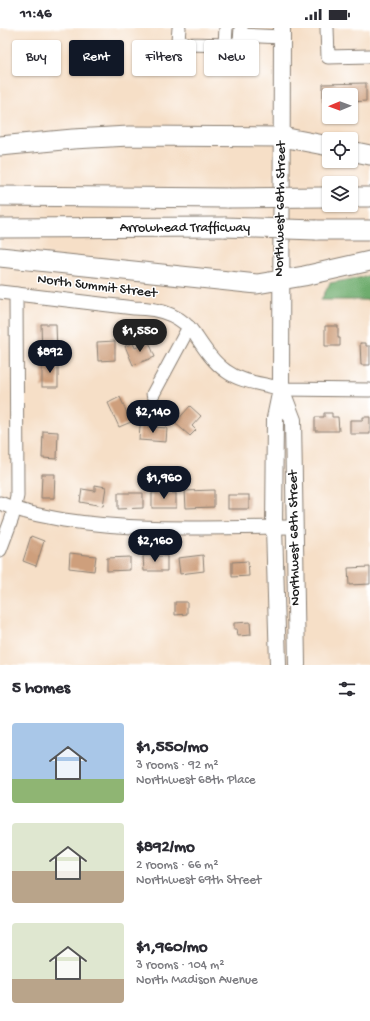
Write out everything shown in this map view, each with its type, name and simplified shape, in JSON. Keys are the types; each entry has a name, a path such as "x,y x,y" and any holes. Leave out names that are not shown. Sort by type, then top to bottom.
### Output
{"highway":[{"path":"0,146 73,139 129,136 282,137 322,145"},
{"path":"358,152 370,155"},
{"path":"0,196 228,198 322,197"},
{"path":"358,197 370,197"},
{"name":"Arrowhead Trafficway","path":"0,228 224,227 370,230"},
{"path":"0,258 257,284 280,281 370,261"}],"main road":[{"name":"Northwest 68th Street","path":"278,665 274,527 275,418 281,390 280,281 282,32"},
{"name":"Northwest 68th Street","path":"281,390 293,420 297,665"}],"street":[{"path":"179,28 178,40 187,44 204,44"},
{"path":"226,28 226,40"},
{"path":"327,28 328,57 370,56"},
{"path":"241,32 282,32"},
{"name":"North Summit Street","path":"0,292 134,308 155,309 168,313 181,320 189,327 203,347 224,370 242,380 255,384 269,385 281,390 370,390"},
{"path":"0,550 15,510 18,488 16,294"},
{"path":"154,394 189,327"},
{"path":"0,503 15,510 43,516 106,525 149,527 295,527"}],"green space":[{"path":"370,276 370,300 321,300 330,283"}],"building":[{"path":"366,83 366,101 358,102 358,88 323,88 323,84"},
{"path":"41,324 56,324 57,353 42,354"},
{"path":"325,326 338,326 340,346 325,346"},
{"path":"115,341 115,360 98,361 97,342"},
{"path":"149,342 155,357 133,365 125,346 133,343 135,348"},
{"path":"360,343 366,343 366,346 370,346 370,365 361,365"},
{"path":"42,361 58,361 58,387 42,387"},
{"path":"120,397 131,422 119,427 108,403"},
{"path":"190,406 201,416 192,426 196,430 190,436 175,423"},
{"path":"324,413 332,413 332,417 338,417 339,431 315,431 315,417 324,417"},
{"path":"363,417 370,417 370,434 350,434 350,420 363,420"},
{"path":"140,426 167,428 166,442 139,440"},
{"path":"43,431 58,432 57,459 42,458"},
{"path":"42,474 55,474 54,498 41,498"},
{"path":"95,485 106,487 103,506 80,502 82,489 95,491"},
{"path":"214,490 214,507 186,508 185,491"},
{"path":"118,493 143,493 143,508 118,509"},
{"path":"152,493 176,493 176,508 152,508"},
{"path":"228,495 249,495 249,509 228,509"},
{"path":"31,536 44,541 36,566 23,561"},
{"path":"70,553 96,556 94,571 69,568"},
{"path":"203,555 204,571 180,574 178,558"},
{"path":"143,556 167,556 167,571 144,571"},
{"path":"130,557 130,570 107,571 107,558"},
{"path":"248,561 249,576 232,577 232,562"},
{"path":"370,567 370,584 349,585 348,568"},
{"path":"175,602 187,602 187,614 175,615"},
{"path":"250,622 251,635 238,636 237,629 234,629 234,623"}]}
